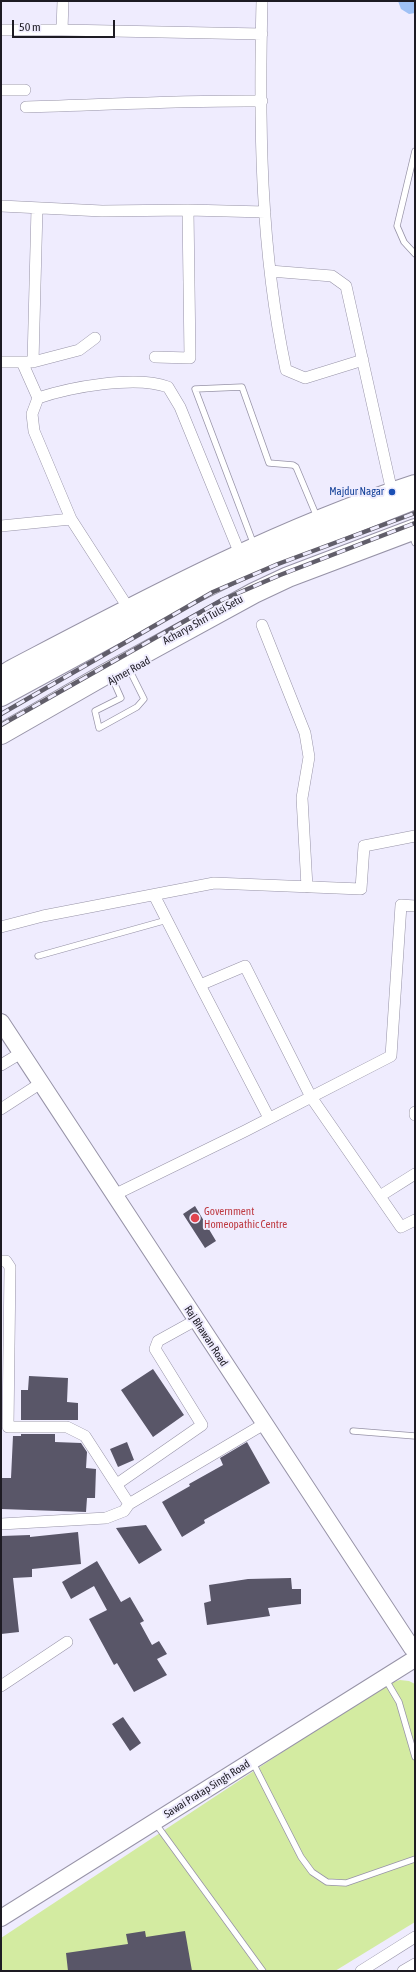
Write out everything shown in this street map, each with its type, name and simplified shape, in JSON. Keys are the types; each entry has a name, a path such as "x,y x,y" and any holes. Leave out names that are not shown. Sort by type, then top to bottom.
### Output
{"highway":[{"path":"1,677 129,609 248,550 318,520 392,492 415,485"},
{"path":"1,696 152,614 258,561 415,499"},
{"name":"Ajmer Road","path":"1,744 122,675 261,600 332,570 415,538"},
{"name":"Acharya Shri Tulsi Setu","path":"1,734 254,592 288,577 415,538"}],"street":[{"path":"62,30 63,1"},
{"path":"262,1 262,185 270,271 286,370 305,378 363,360"},
{"path":"1,30 262,34"},
{"path":"1,90 25,90"},
{"path":"26,107 151,103 188,100 262,101"},
{"path":"1,206 102,211 188,210 265,212"},
{"path":"36,208 28,362 38,398 32,414 34,431 71,519 129,609"},
{"path":"155,357 190,358 188,210"},
{"path":"270,271 332,276 346,286 392,492"},
{"path":"1,362 28,362 79,350 95,338"},
{"path":"38,398 64,390 117,383 156,382 168,386 180,407 248,550"},
{"path":"1,526 71,519"},
{"path":"262,625 305,733 309,757 302,798 307,887"},
{"path":"1,927 43,916 214,883 360,889 364,846 415,836"},
{"path":"154,895 269,1118"},
{"path":"114,1195 390,1056 401,905 415,906"},
{"path":"200,985 245,966 311,1097 401,1227 415,1220"},
{"name":"Raj Bhawan Road","path":"1,1022 414,1654"},
{"path":"1,1064 21,1053"},
{"path":"1,1109 41,1083"},
{"path":"380,1196 415,1174"},
{"path":"1,1261 6,1261 10,1268 5,1427 67,1427 85,1436 129,1504"},
{"path":"117,1484 202,1425 155,1349 158,1341 196,1320"},
{"path":"1,1524 106,1518 124,1511 129,1504 264,1424"},
{"path":"1,1686 67,1642"},
{"name":"Sawai Pratap Singh Road","path":"1,1918 385,1678 414,1654"},
{"path":"361,1971 415,1937"},
{"path":"402,1971 415,1964"}],"lane":[{"path":"415,150 397,226 404,242 415,254"},
{"path":"248,550 195,389 242,386 269,463 293,465 296,467 318,520"},
{"path":"122,675 144,699 137,707 99,728 95,711 121,698 122,675"},
{"path":"38,956 167,920"},
{"path":"353,1431 415,1436"},
{"path":"385,1678 399,1702 415,1757"},
{"path":"252,1761 302,1856 312,1872 327,1882 346,1883 415,1859"},
{"path":"155,1822 263,1971"}],"green space":[{"path":"400,1680 409,1681 415,1684 415,1922 335,1971 1,1971 1,1938 384,1685"}],"water":[{"path":"398,1 415,1 415,13 409,14 401,9"}],"building":[{"path":"195,1206 216,1241 205,1248 183,1214"},
{"path":"153,1369 184,1415 153,1437 121,1390"},
{"path":"29,1376 68,1378 67,1402 78,1403 78,1420 21,1420 21,1390 28,1390"},
{"path":"21,1434 55,1434 55,1442 81,1443 87,1452 86,1468 96,1469 95,1498 87,1498 86,1512 1,1509 1,1478 11,1478 13,1436 21,1436"},
{"path":"127,1442 134,1460 118,1467 110,1449"},
{"path":"247,1442 270,1483 204,1520 205,1523 182,1537 162,1502 190,1486 189,1484 223,1465 220,1458"},
{"path":"146,1525 162,1550 139,1564 116,1528"},
{"path":"78,1532 81,1564 32,1569 32,1577 13,1578 19,1632 1,1634 2,1536 30,1535 30,1537"},
{"path":"97,1561 121,1602 130,1597 144,1621 140,1623 152,1645 159,1641 167,1654 157,1659 167,1675 134,1692 117,1663 114,1665 89,1619 107,1610 94,1586 71,1599 62,1582"},
{"path":"291,1578 292,1589 301,1589 301,1604 268,1608 270,1616 207,1625 204,1603 211,1601 209,1585 248,1579"},
{"path":"123,1717 141,1743 130,1751 112,1724"},
{"path":"145,1931 146,1937 185,1931 192,1971 68,1971 66,1953 128,1944 126,1934"}],"railway":[{"path":"1,714 213,592 278,564 415,513"},
{"path":"1,725 222,600 280,575 415,523"}],"place":[{"name":"Majdur Nagar","path":"392,492"},
{"name":"Government Homeopathic Centre","path":"195,1218"}]}
